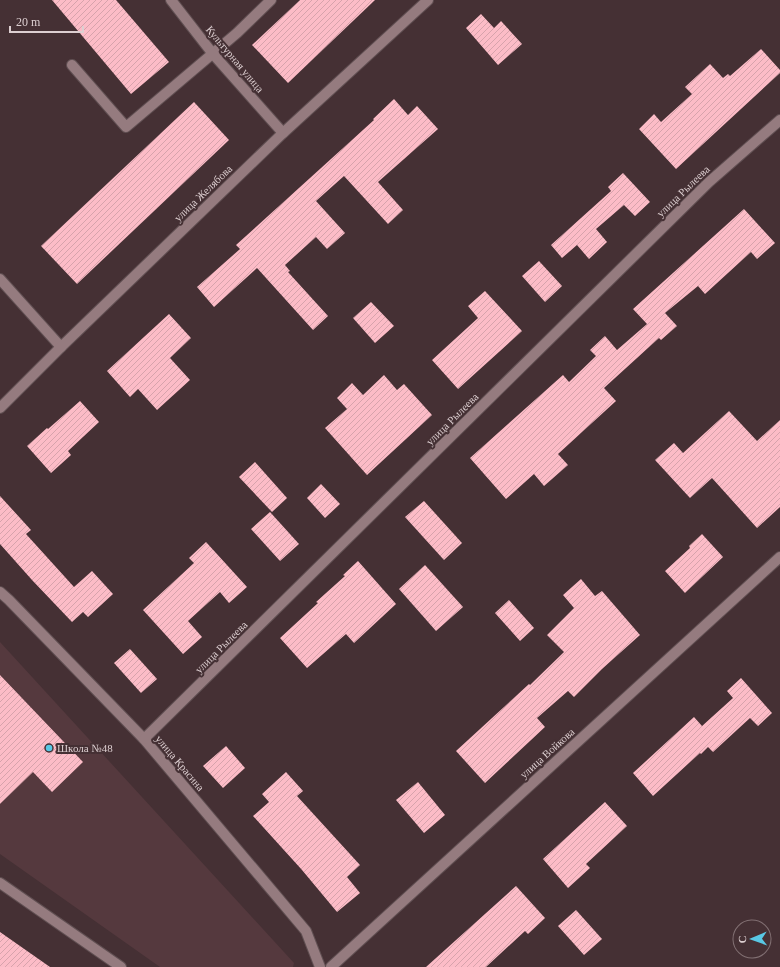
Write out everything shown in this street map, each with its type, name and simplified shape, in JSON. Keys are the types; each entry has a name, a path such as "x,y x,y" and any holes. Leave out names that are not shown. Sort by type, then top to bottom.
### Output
{"street":[{"name":"Культурная улица","path":"171,0 213,54 283,133"},
{"path":"72,65 126,127 237,33 271,0"},
{"name":"улица Желябова","path":"0,408 283,133 428,0"},
{"name":"улица Рылеева","path":"144,739 709,182 780,120"},
{"path":"0,279 62,347"},
{"name":"улица Войкова","path":"331,967 780,557"},
{"name":"улица Красина","path":"0,592 144,739 306,931 320,967"},
{"path":"0,883 121,967"}],"shaded area":[{"name":"Школа №48","path":"0,642 294,963 293,967 160,967 0,854"}],"building":[{"path":"52,0 116,0 169,62 131,94"},
{"path":"300,0 375,0 288,83 252,45"},
{"path":"481,14 494,28 501,21 522,44 498,65 466,28"},
{"path":"761,49 780,70 780,73 676,169 639,129 654,114 661,122 692,94 685,87 710,64 723,78 728,74 730,76"},
{"path":"394,99 408,115 417,106 438,129 378,182 403,210 388,224 344,176 316,201 345,233 327,249 316,237 285,265 290,271 288,272 328,316 313,330 257,268 214,307 197,287 240,249 236,245 374,120 373,119"},
{"path":"194,102 229,140 77,284 41,246"},
{"path":"623,173 650,202 635,216 624,205 596,229 607,242 589,259 577,245 562,258 551,245 611,191 608,187"},
{"path":"744,209 775,243 757,259 751,252 705,294 698,286 665,313 677,326 661,340 659,338 604,388 616,401 558,454 568,465 544,486 534,474 506,499 470,458 563,375 569,382 596,356 590,350 605,336 617,350 647,324 633,309"},
{"path":"539,261 562,286 545,302 522,276"},
{"path":"485,291 522,331 458,389 432,360 478,318 468,306"},
{"path":"371,302 394,326 375,343 353,318"},
{"path":"169,314 191,338 170,358 190,380 157,410 138,389 130,397 107,371"},
{"path":"384,375 397,390 404,384 432,415 367,475 325,428 347,409 337,398 352,383 363,395"},
{"path":"80,401 99,422 68,451 71,455 51,473 27,446"},
{"path":"729,411 757,441 780,420 780,507 757,528 712,478 690,498 655,460 674,443 683,453"},
{"path":"255,462 287,498 272,512 239,477"},
{"path":"321,484 340,504 325,518 307,498"},
{"path":"0,496 31,530 26,534 74,587 92,571 113,594 88,617 83,612 72,622 0,544"},
{"path":"424,501 462,543 444,560 405,517"},
{"path":"270,512 299,544 280,561 251,529"},
{"path":"702,534 723,557 685,593 665,571 690,548 689,546"},
{"path":"206,542 247,587 229,603 220,592 188,621 202,637 183,654 143,610 194,563 189,558"},
{"path":"358,561 396,604 354,643 346,634 307,668 280,638 318,603 316,602 345,576 343,575"},
{"path":"425,565 463,607 436,631 399,589"},
{"path":"581,579 595,596 602,591 640,635 602,669 574,697 568,691 537,718 545,727 485,783 456,751 529,684 530,685 564,652 547,635 574,608 563,595"},
{"path":"509,600 534,628 520,641 495,613"},
{"path":"130,649 157,679 141,693 114,663"},
{"path":"0,675 83,762 52,792 33,772 0,804"},
{"path":"741,678 772,713 758,726 750,718 713,752 708,747 653,796 633,773 694,717 702,726 733,698 727,691"},
{"path":"226,746 245,768 223,788 203,766"},
{"path":"286,772 303,791 297,796 360,865 347,877 360,893 337,912 302,870 253,816 269,802 262,794"},
{"path":"418,782 445,815 424,833 396,800"},
{"path":"605,802 627,826 586,864 590,868 568,888 543,859"},
{"path":"516,886 545,918 528,934 525,931 486,967 426,967"},
{"path":"576,910 602,939 584,955 558,926"},
{"path":"0,932 50,967 0,967"}],"place":[{"name":"Школа №48","path":"49,748"}]}
